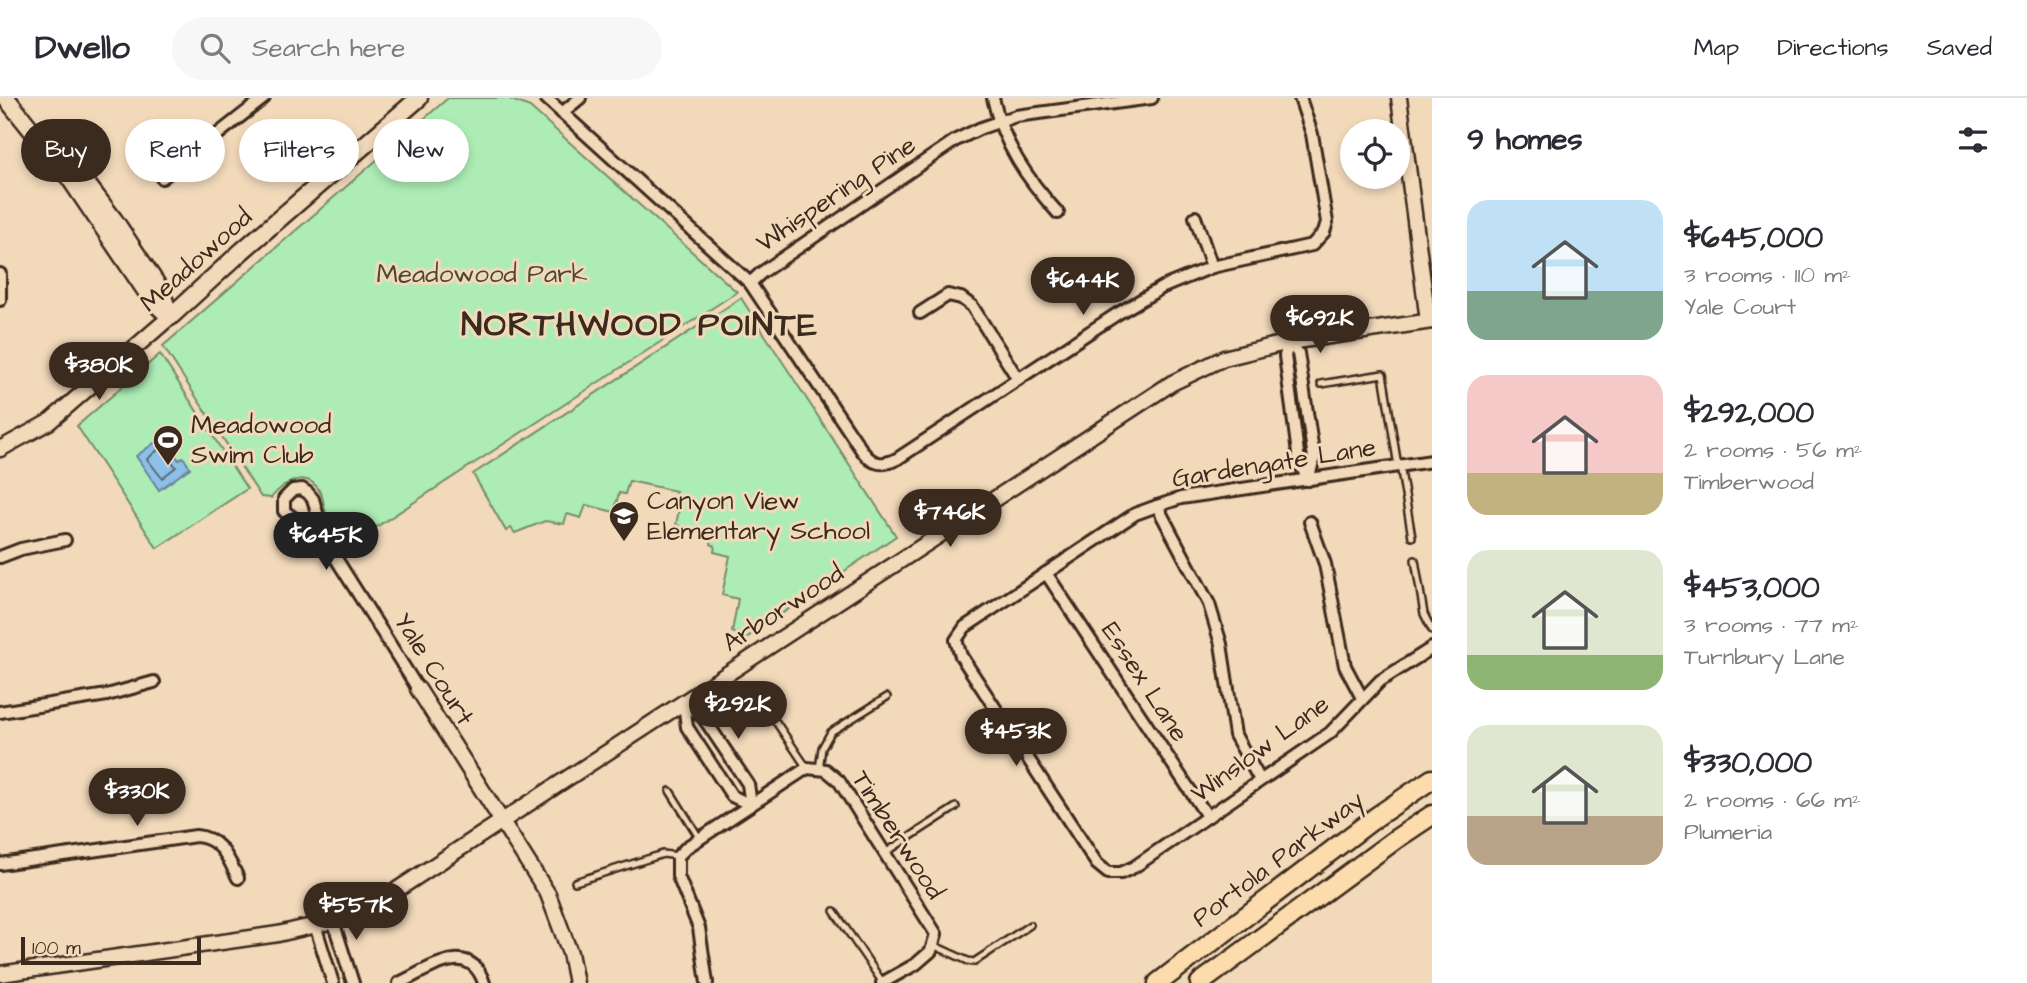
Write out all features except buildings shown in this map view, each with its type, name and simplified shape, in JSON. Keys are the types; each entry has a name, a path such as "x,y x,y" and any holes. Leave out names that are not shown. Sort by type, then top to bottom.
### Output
{"main road":[{"path":"6,98 67,174 152,300 170,317"},
{"path":"15,98 93,191 161,291 170,317"},
{"name":"Meadowood","path":"170,317 419,98"},
{"name":"Portola Parkway","path":"1158,983 1376,817 1432,779"},
{"name":"Portola Parkway","path":"1200,983 1395,839 1432,815"}],"street":[{"path":"225,129 264,98"},
{"path":"546,98 750,283 863,453 877,464 889,463 1117,313 1163,287 1212,267 1312,245 1319,239 1327,222 1312,134 1300,98"},
{"path":"562,113 580,98"},
{"path":"993,98 999,121 1020,166 1058,213"},
{"name":"Whispering Pine","path":"750,283 956,140 1016,116 1145,98"},
{"path":"1399,98 1430,321"},
{"path":"1195,217 1212,267"},
{"path":"0,274 0,300"},
{"path":"920,313 948,295 961,298 972,306 1018,379"},
{"name":"Meadowood","path":"0,449 49,422 170,317"},
{"name":"Arborwood","path":"0,974 278,934 333,921 390,895 1172,383 1224,358 1289,342 1430,321"},
{"path":"1289,342 1285,356 1299,461 1308,480"},
{"name":"Gardengate Lane","path":"1108,873 1097,863 1082,841 961,656 956,640 965,627 1135,514 1157,506 1181,498 1432,461"},
{"name":"Yale Court","path":"325,541 284,511 284,499 293,490 302,489 313,499 325,541 548,894 570,953 576,983"},
{"path":"1157,506 1209,604 1221,644 1235,735 1260,780"},
{"path":"1310,522 1325,564 1345,666 1362,698"},
{"path":"0,557 21,549 65,540"},
{"name":"Essex Lane","path":"1046,573 1207,816"},
{"name":"Winslow Lane","path":"1108,873 1121,873 1134,867 1330,733 1380,681 1432,648"},
{"path":"0,712 107,695 154,682"},
{"path":"684,703 687,727 732,796 751,804"},
{"path":"684,703 703,718 748,784 751,804"},
{"path":"707,983 699,928 678,876 678,856 687,846 807,768"},
{"name":"Timberwood","path":"807,768 826,770 839,781 936,934 933,944"},
{"path":"0,864 196,836 214,840 226,853 238,878"},
{"path":"333,921 353,983"},
{"path":"316,925 333,983"},
{"path":"882,983 898,979 931,951 933,944"},
{"path":"398,983 451,960 463,958 477,967 484,983"}],"lane":[{"path":"1321,384 1383,374 1412,537"},
{"path":"1415,560 1424,614 1432,630"},
{"path":"819,769 822,748 831,732 887,697"},
{"path":"776,722 807,768"},
{"path":"670,791 700,839"},
{"path":"885,853 956,807"},
{"path":"575,882 663,854 678,856"},
{"path":"834,911 882,983"},
{"path":"933,944 974,962 1030,925"}],"green space":[{"name":"Meadowood Park","path":"448,98 507,98 530,107 737,292 347,546 328,517 320,492 309,481 295,480 282,487 271,498 261,497 163,346 351,182 359,182 359,175 373,163 373,182 469,182 469,119 424,119"},
{"path":"741,298 896,536 746,638 732,632 738,599 722,595 730,556 714,552 712,536 676,525 679,509 672,507 676,491 629,481 625,494 619,493 614,512 586,505 581,518 567,514 564,524 545,521 515,533 511,528 506,531 473,474"},
{"name":"Meadowood Swim Club","path":"160,354 247,489 157,548 77,426"}],"water":[{"path":"163,437 179,460 183,457 190,468 159,490 136,456"}],"place":[{"name":"Meadowood Swim Club","path":"168,467"},
{"name":"Canyon View Elementary School","path":"624,543"}],"district":[{"name":"NORTHWOOD POINTE","path":"640,325"}]}
